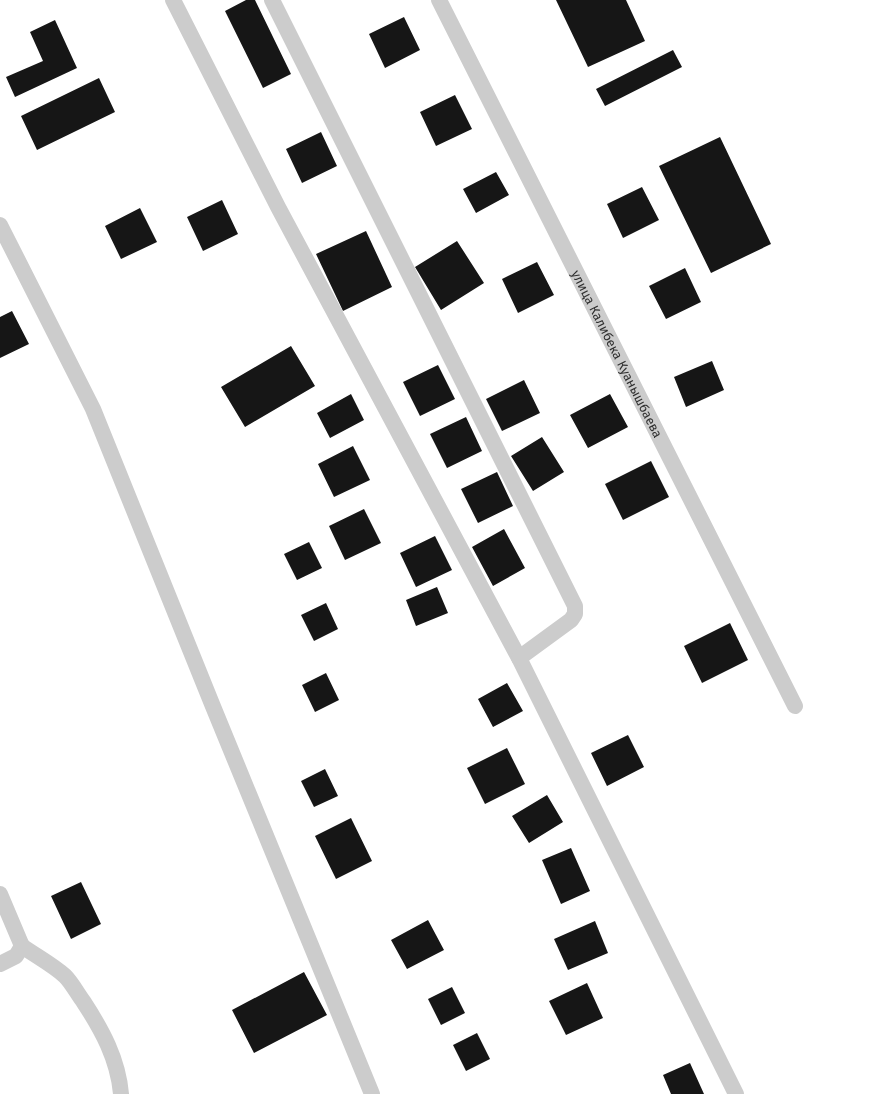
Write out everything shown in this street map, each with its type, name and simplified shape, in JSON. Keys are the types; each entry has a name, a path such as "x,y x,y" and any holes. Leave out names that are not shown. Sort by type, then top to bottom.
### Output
{"street":[{"path":"173,0 278,207 519,658 736,1094"},
{"path":"272,0 330,119 575,606 575,614 571,620 519,658"},
{"name":"улица Калибека Куанышбаева","path":"439,0 795,706"},
{"path":"0,225 94,409 209,697 372,1094"},
{"path":"0,894 22,946 65,976 83,1001 110,1048 120,1078 121,1094"},
{"path":"0,964 16,956 22,946"}],"building":[{"path":"246,0 255,0 291,74 263,88 225,11"},
{"path":"556,0 626,0 645,41 588,67"},
{"path":"404,17 420,50 385,68 369,34"},
{"path":"55,20 77,68 15,97 6,77 43,61 30,32"},
{"path":"673,50 682,67 605,106 596,89"},
{"path":"99,78 115,112 37,150 21,116"},
{"path":"455,95 472,129 436,146 420,112"},
{"path":"321,132 337,166 302,183 286,149"},
{"path":"720,137 771,244 711,273 659,166"},
{"path":"496,172 509,195 476,213 463,189"},
{"path":"642,187 659,220 623,238 607,204"},
{"path":"222,200 238,234 203,251 187,217"},
{"path":"140,208 157,242 121,259 105,226"},
{"path":"366,231 392,287 343,311 316,254"},
{"path":"457,241 484,283 441,310 415,267"},
{"path":"537,262 554,295 518,313 502,279"},
{"path":"685,268 701,302 666,319 649,286"},
{"path":"12,311 29,344 0,358 0,317"},
{"path":"291,346 315,386 245,427 221,387"},
{"path":"712,361 724,390 686,407 674,377"},
{"path":"438,365 455,399 420,416 403,382"},
{"path":"524,380 540,413 502,431 486,399"},
{"path":"351,394 364,420 330,438 317,413"},
{"path":"610,394 628,427 588,448 570,415"},
{"path":"466,417 482,451 447,468 430,434"},
{"path":"542,437 564,472 533,491 511,456"},
{"path":"353,446 370,480 334,497 318,464"},
{"path":"651,461 669,497 623,520 605,484"},
{"path":"497,472 513,506 478,523 461,489"},
{"path":"364,509 381,543 345,560 329,526"},
{"path":"504,529 525,568 493,586 472,547"},
{"path":"435,536 452,570 416,587 400,553"},
{"path":"309,542 322,568 297,580 284,554"},
{"path":"437,587 448,613 416,626 406,600"},
{"path":"326,603 338,629 314,641 301,615"},
{"path":"730,623 748,660 702,683 684,646"},
{"path":"326,673 339,700 315,712 302,685"},
{"path":"507,683 523,711 493,727 478,699"},
{"path":"628,735 644,767 607,786 591,753"},
{"path":"507,748 525,784 485,804 467,768"},
{"path":"325,769 338,796 314,807 301,781"},
{"path":"547,795 563,822 529,843 512,816"},
{"path":"351,818 372,861 336,879 315,836"},
{"path":"571,848 590,891 561,904 542,860"},
{"path":"81,882 101,924 71,939 51,896"},
{"path":"428,920 444,950 407,969 391,940"},
{"path":"595,921 608,953 568,970 554,939"},
{"path":"304,972 327,1015 254,1053 232,1010"},
{"path":"587,983 603,1018 566,1035 549,1001"},
{"path":"452,987 465,1013 441,1025 428,999"},
{"path":"477,1033 490,1059 466,1071 453,1045"},
{"path":"690,1063 704,1094 671,1094 663,1075"}]}
